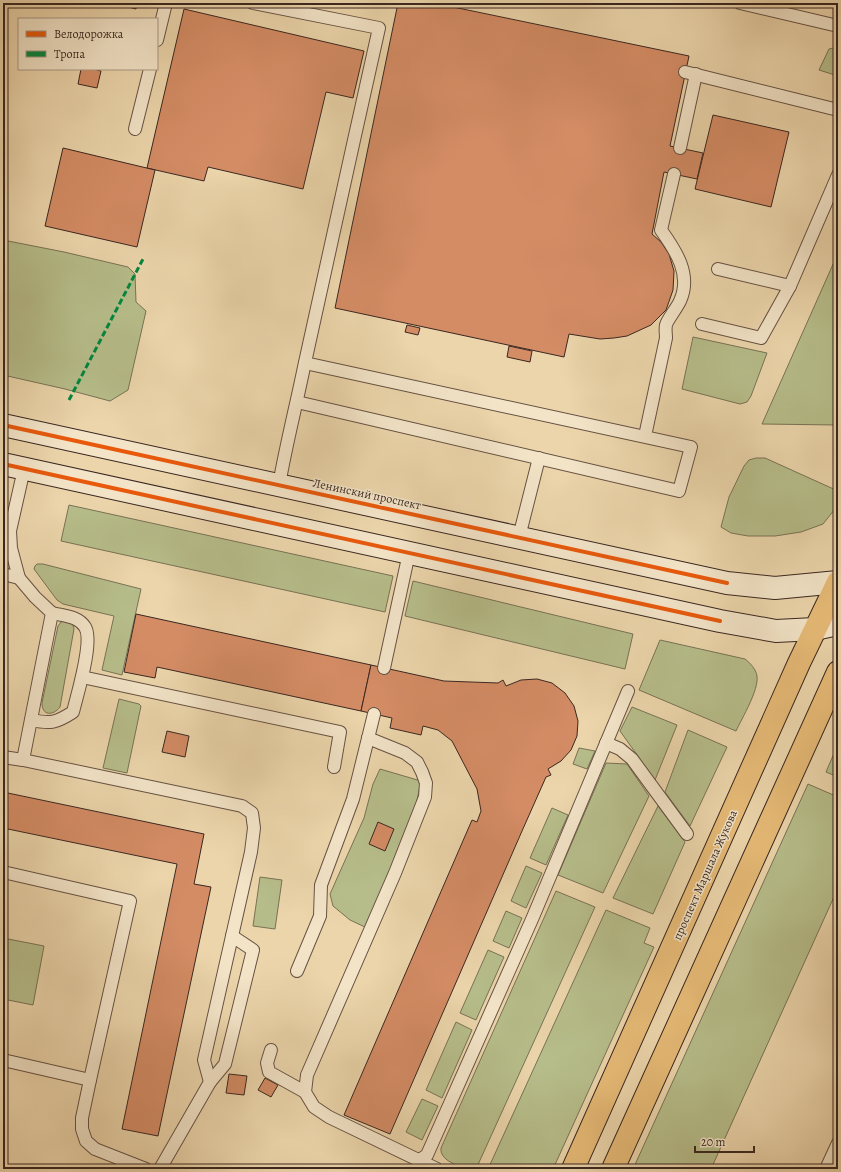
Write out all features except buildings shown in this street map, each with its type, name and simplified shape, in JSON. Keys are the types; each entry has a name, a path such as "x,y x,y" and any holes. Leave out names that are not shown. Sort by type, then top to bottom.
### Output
{"main road":[{"name":"Ленинский проспект","path":"3,425 728,583 776,588 838,582"},
{"path":"3,464 720,621 776,631 815,630 838,624"},
{"name":"проспект Маршала Жукова","path":"573,1169 815,630 838,582"},
{"path":"613,1169 838,672"}],"lane":[{"path":"158,36 166,3"},
{"path":"253,3 379,28 285,450 279,485"},
{"path":"740,3 838,26"},
{"path":"136,129 150,70"},
{"path":"680,148 691,73 838,110"},
{"path":"645,436 666,338 666,325 680,300 685,280 678,255 672,244 661,230 674,174"},
{"path":"702,324 761,338 790,286 838,175"},
{"path":"718,269 790,286"},
{"path":"296,402 679,491 690,447 305,363"},
{"path":"518,537 539,458"},
{"path":"24,469 10,531 11,548 19,578 35,597 52,613 75,618 85,628 88,644 82,678 73,712 58,721 46,723 31,720"},
{"path":"384,668 408,553"},
{"path":"3,574 19,578"},
{"path":"22,760 52,613"},
{"path":"82,678 340,732 334,767"},
{"path":"418,1161 427,1155 530,924 628,691"},
{"path":"297,971 320,916 321,885 353,800 374,714"},
{"path":"305,1092 307,1075 395,873 425,797 426,783 417,762 405,753 368,738"},
{"path":"606,743 620,750 632,759 687,834"},
{"path":"3,757 242,806 252,813 254,828 251,852 204,1060 210,1082"},
{"path":"3,872 130,901 90,1080 82,1118 82,1129 86,1141 95,1149 146,1169"},
{"path":"160,1169 210,1082 226,1064 253,950 232,936"},
{"path":"270,1050 267,1063 269,1072 305,1092 314,1107 328,1117 437,1169"},
{"path":"3,1060 90,1080"},
{"path":"826,1169 838,1143"}],"green space":[{"path":"838,47 838,76 819,70 829,49"},
{"path":"3,240 128,267 135,274 136,302 146,311 128,390 110,401 3,375"},
{"path":"838,253 838,425 762,424"},
{"path":"693,337 767,353 751,396 747,402 740,404 682,389"},
{"path":"765,458 838,491 838,500 835,509 823,524 801,532 775,536 748,536 731,533 721,527 729,497 744,466 749,460"},
{"path":"69,505 393,576 385,612 61,541"},
{"path":"37,564 43,564 141,589 122,675 102,670 114,616 63,604 57,600 34,569"},
{"path":"413,581 633,634 625,669 405,616"},
{"path":"65,621 71,623 74,629 60,707 54,712 48,713 42,707 42,703 58,626 61,622"},
{"path":"660,640 745,659 752,666 757,676 757,682 750,704 736,731 639,690"},
{"path":"119,699 139,704 141,706 127,773 103,768"},
{"path":"632,707 677,725 655,780 620,731"},
{"path":"688,730 727,747 690,826 665,792"},
{"path":"838,744 838,777 826,772"},
{"path":"579,748 595,751 587,769 573,764"},
{"path":"606,763 627,764 649,796 603,893 558,875"},
{"path":"380,769 421,781 416,805 367,928 350,920 333,906 330,894 364,818 373,784"},
{"path":"808,784 838,797 838,888 711,1169 633,1169"},
{"path":"658,806 685,842 653,914 613,898"},
{"path":"552,808 568,815 546,865 530,858"},
{"path":"526,866 542,873 526,908 511,901"},
{"path":"260,877 282,880 275,929 253,926"},
{"path":"556,891 595,907 476,1169 466,1168 454,1164 444,1157 441,1153 441,1148"},
{"path":"606,910 650,928 644,943 654,947 553,1169 488,1169"},
{"path":"506,911 522,918 509,948 493,941"},
{"path":"3,938 44,946 33,1005 3,999"},
{"path":"488,950 504,957 476,1020 460,1013"},
{"path":"456,1022 472,1030 442,1098 426,1090"},
{"path":"422,1099 438,1106 422,1140 406,1132"}],"marked path":[{"path":"69,400 143,259"}],"cycle path":[{"path":"3,425 727,583"},
{"path":"3,464 720,621"}]}
